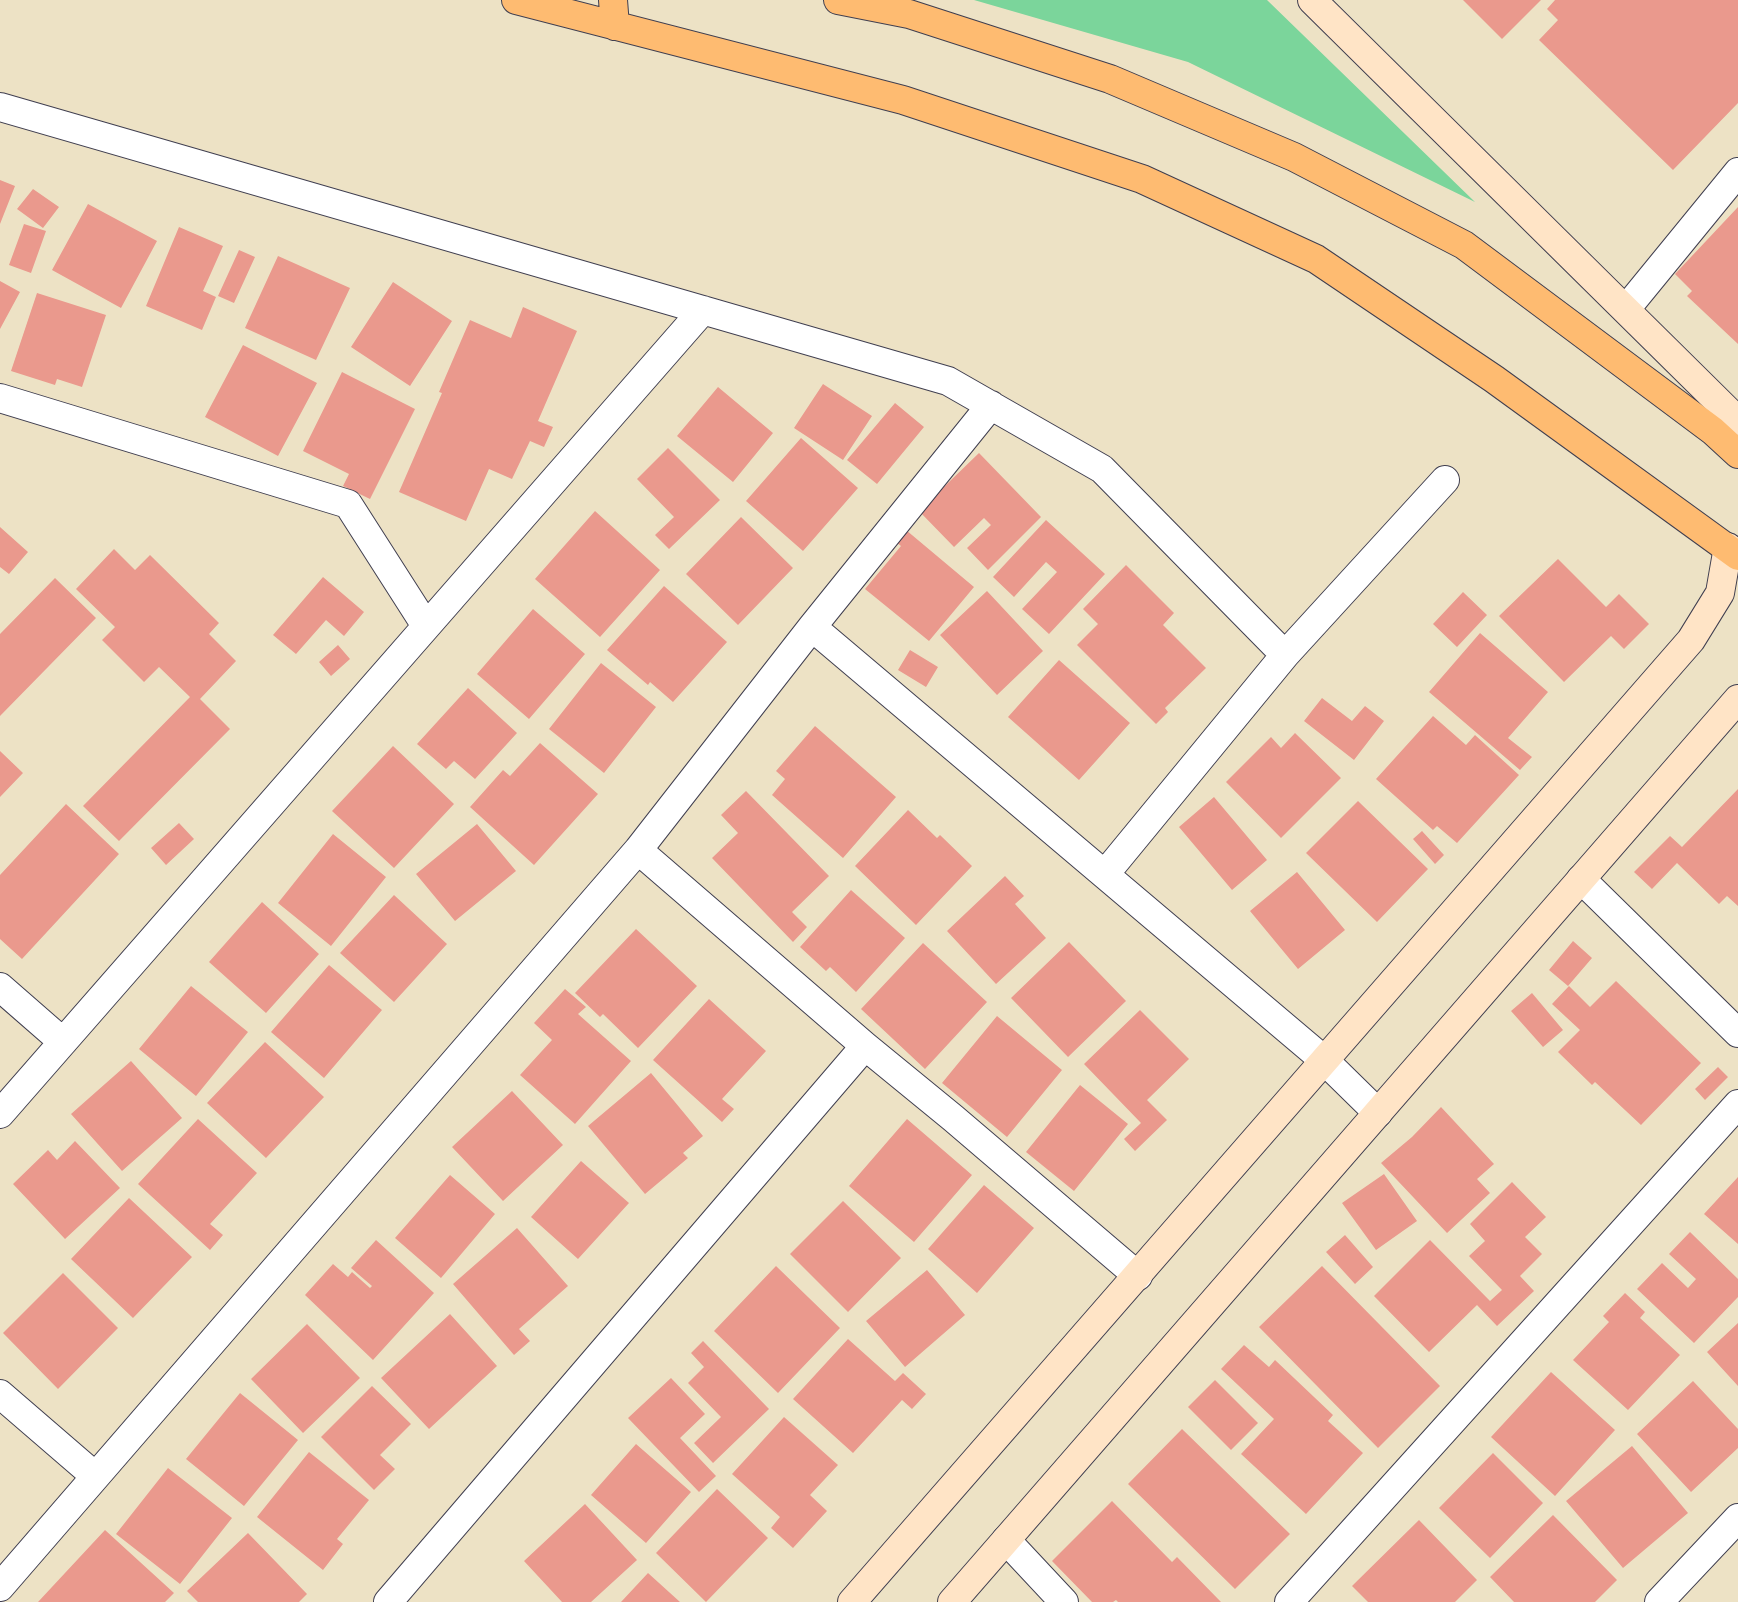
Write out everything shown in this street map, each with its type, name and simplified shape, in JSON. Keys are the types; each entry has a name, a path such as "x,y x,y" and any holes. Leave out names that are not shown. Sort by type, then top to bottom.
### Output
{"main road":[{"path":"516,0 614,13 903,100 1142,179 1316,259 1494,379 1733,552 1720,593 1691,640 852,1602"},
{"path":"838,0 909,14 1110,79 1294,157 1464,245 1712,431 1738,454"},
{"path":"1312,0 1738,421"},
{"path":"952,1602 1738,699"}],"street":[{"path":"0,107 948,380 1102,470 1284,655"},
{"path":"1626,309 1738,172"},
{"path":"0,1114 703,310"},
{"path":"0,398 348,504 426,626"},
{"path":"0,1587 638,850 812,626 991,406"},
{"path":"1104,874 1284,655 1445,480"},
{"path":"812,626 1325,1060 1378,1113"},
{"path":"638,850 865,1046 953,1118 1138,1276"},
{"path":"1581,879 1738,1033"},
{"path":"0,988 63,1042"},
{"path":"388,1602 865,1046"},
{"path":"1289,1602 1738,1104"},
{"path":"0,1394 95,1476"},
{"path":"1658,1602 1738,1518"},
{"path":"1006,1540 1064,1602"}],"green space":[{"path":"974,0 1267,0 1475,202 1188,62"}],"building":[{"path":"1463,0 1541,0 1502,39"},
{"path":"1555,0 1738,0 1738,103 1673,170 1539,40 1558,20 1547,9"},
{"path":"0,180 15,186 0,224"},
{"path":"33,189 59,207 43,228 17,209"},
{"path":"88,204 157,241 121,308 52,270"},
{"path":"1738,207 1738,344 1687,296 1692,291 1675,274"},
{"path":"24,224 46,231 31,273 9,265"},
{"path":"179,227 223,246 203,291 216,297 202,330 146,306"},
{"path":"239,250 255,257 234,303 218,296"},
{"path":"278,256 350,288 316,360 245,328"},
{"path":"0,281 20,292 0,329"},
{"path":"393,282 452,321 410,386 351,347"},
{"path":"37,293 106,315 82,387 57,379 55,385 11,371"},
{"path":"523,307 577,331 538,421 553,427 544,447 530,441 512,479 489,469 466,521 399,492 442,393 439,392 470,320 511,338"},
{"path":"243,345 317,383 278,456 205,417"},
{"path":"342,372 415,409 370,499 343,486 349,474 303,451"},
{"path":"823,384 872,416 843,460 794,428"},
{"path":"718,387 773,433 733,482 677,436"},
{"path":"895,403 924,427 877,484 847,460"},
{"path":"801,438 858,488 803,551 746,501"},
{"path":"668,448 720,500 669,549 655,535 674,517 637,479"},
{"path":"979,453 1041,517 988,570 967,548 991,525 984,518 954,547 919,511"},
{"path":"595,511 660,570 600,637 535,579"},
{"path":"741,517 793,568 738,625 686,574"},
{"path":"1046,520 1105,574 1049,634 1022,609 1057,572 1046,562 1014,597 993,577"},
{"path":"0,527 28,552 9,574 0,567"},
{"path":"906,530 974,587 929,641 865,589 901,546 896,542"},
{"path":"114,549 135,570 150,555 219,623 209,634 236,661 200,699 230,729 119,841 83,806 190,697 159,667 144,682 102,640 115,627 76,589"},
{"path":"1558,559 1606,607 1619,594 1649,624 1624,649 1611,636 1564,682 1499,616"},
{"path":"1126,565 1174,613 1163,625 1206,668 1165,708 1168,712 1156,724 1077,645 1098,624 1083,609"},
{"path":"323,577 364,612 344,636 326,620 296,654 273,635"},
{"path":"55,578 96,618 0,716 0,634"},
{"path":"664,586 727,642 673,702 650,682 648,685 607,650"},
{"path":"987,591 1043,651 997,695 940,635"},
{"path":"1463,592 1487,615 1457,647 1433,624"},
{"path":"533,609 585,654 529,719 477,674"},
{"path":"1480,633 1548,692 1508,738 1532,757 1520,770 1429,692"},
{"path":"338,645 350,659 331,676 319,662"},
{"path":"910,650 938,667 926,687 898,670"},
{"path":"1059,660 1130,723 1079,780 1008,717"},
{"path":"601,663 656,707 604,773 549,729"},
{"path":"468,688 517,733 475,779 454,761 446,769 417,744"},
{"path":"1322,698 1352,721 1365,706 1384,721 1354,760 1304,721"},
{"path":"1433,716 1466,745 1475,735 1519,775 1457,843 1437,826 1433,830 1376,779"},
{"path":"815,726 896,797 843,858 772,795 785,779 776,771"},
{"path":"1295,733 1341,778 1281,838 1226,782 1271,737 1281,748"},
{"path":"540,743 598,794 534,865 470,807 503,770 510,776"},
{"path":"393,746 454,804 394,868 332,811"},
{"path":"0,751 23,773 0,797"},
{"path":"1738,789 1738,906 1727,896 1719,904 1677,863 1652,889 1634,872 1670,836 1682,847"},
{"path":"746,791 829,876 792,912 807,927 793,942 712,858 738,833 721,815"},
{"path":"1214,797 1267,860 1232,890 1179,827"},
{"path":"1358,801 1428,869 1377,922 1306,853"},
{"path":"66,804 119,854 22,959 0,939 0,875"},
{"path":"908,810 937,838 940,835 972,866 916,925 855,866"},
{"path":"179,823 194,839 166,865 151,848"},
{"path":"477,824 516,871 455,921 416,874"},
{"path":"1422,831 1444,855 1435,864 1413,839"},
{"path":"333,834 386,877 331,946 278,903"},
{"path":"1297,872 1345,930 1298,969 1250,911"},
{"path":"1005,876 1024,896 1015,904 1046,938 996,984 947,931"},
{"path":"851,890 905,938 856,992 830,967 826,971 800,947"},
{"path":"394,895 447,944 394,1002 340,953"},
{"path":"262,902 319,954 266,1013 209,962"},
{"path":"636,929 697,986 638,1048 603,1014 600,1017 575,993"},
{"path":"1573,941 1592,958 1568,986 1549,970"},
{"path":"1069,942 1126,1001 1068,1057 1011,998"},
{"path":"923,943 987,1002 925,1069 861,1009"},
{"path":"329,965 382,1010 324,1078 271,1032"},
{"path":"1616,981 1701,1063 1641,1125 1595,1082 1592,1085 1558,1052 1580,1030 1552,1004 1569,986 1590,1007"},
{"path":"191,986 248,1032 196,1096 139,1049"},
{"path":"565,989 586,1007 578,1014 631,1061 575,1124 520,1075 552,1040 534,1023"},
{"path":"1532,993 1563,1030 1543,1047 1511,1011"},
{"path":"709,999 766,1051 722,1099 734,1109 722,1122 653,1060"},
{"path":"1140,1010 1189,1059 1147,1100 1167,1120 1135,1151 1124,1139 1141,1123 1084,1064"},
{"path":"997,1016 1062,1070 1007,1137 942,1083"},
{"path":"265,1042 324,1097 266,1158 207,1103"},
{"path":"131,1061 182,1118 122,1171 71,1114"},
{"path":"1718,1067 1728,1077 1705,1100 1695,1089"},
{"path":"651,1073 703,1136 683,1153 688,1158 645,1194 588,1126"},
{"path":"1080,1085 1128,1124 1074,1191 1026,1152"},
{"path":"512,1091 563,1145 503,1201 452,1147"},
{"path":"1441,1107 1494,1164 1477,1179 1490,1193 1447,1233 1381,1163 1412,1137"},
{"path":"198,1119 257,1173 210,1224 223,1235 210,1250 138,1184"},
{"path":"907,1119 972,1175 914,1242 849,1186"},
{"path":"75,1141 120,1188 65,1239 13,1184 48,1150 57,1160"},
{"path":"581,1161 629,1203 578,1259 531,1217"},
{"path":"1384,1174 1417,1221 1376,1250 1342,1203"},
{"path":"450,1175 495,1214 441,1278 395,1238"},
{"path":"1738,1177 1738,1244 1704,1214"},
{"path":"1512,1182 1546,1217 1525,1237 1542,1254 1520,1276 1534,1291 1497,1326 1477,1305 1429,1352 1374,1296 1430,1240 1490,1301 1502,1290 1469,1256 1485,1241 1470,1224"},
{"path":"984,1185 1034,1228 977,1293 928,1249"},
{"path":"129,1198 192,1257 133,1318 71,1259"},
{"path":"843,1201 901,1258 848,1312 790,1254"},
{"path":"517,1228 568,1286 519,1329 530,1341 514,1355 453,1284"},
{"path":"1690,1232 1738,1279 1738,1297 1694,1343 1637,1289 1662,1263 1688,1288 1696,1279 1669,1254"},
{"path":"1345,1235 1373,1267 1355,1284 1326,1252"},
{"path":"376,1240 434,1293 373,1360 305,1295 333,1264 348,1277 352,1272 370,1288 372,1286 351,1268"},
{"path":"776,1266 840,1328 778,1393 714,1331"},
{"path":"1322,1266 1440,1386 1378,1448 1259,1327"},
{"path":"927,1270 965,1315 905,1367 866,1321"},
{"path":"63,1273 118,1328 58,1389 3,1333"},
{"path":"1625,1293 1645,1312 1640,1318 1680,1355 1628,1410 1573,1360 1609,1322 1603,1316"},
{"path":"450,1314 497,1366 429,1429 381,1378"},
{"path":"1738,1323 1738,1386 1707,1352"},
{"path":"307,1324 360,1378 303,1433 251,1379"},
{"path":"848,1339 895,1381 903,1373 926,1394 912,1409 902,1400 853,1453 793,1399"},
{"path":"703,1341 769,1409 713,1463 694,1443 721,1417 688,1383 704,1367 691,1353"},
{"path":"1244,1345 1269,1367 1275,1360 1333,1415 1328,1421 1363,1453 1306,1514 1241,1454 1274,1419 1221,1369"},
{"path":"1551,1372 1615,1430 1555,1496 1491,1437"},
{"path":"671,1378 705,1414 680,1438 716,1476 699,1492 628,1418"},
{"path":"1215,1380 1258,1423 1231,1450 1188,1407"},
{"path":"1693,1381 1738,1429 1738,1448 1691,1492 1637,1434"},
{"path":"372,1386 411,1424 380,1455 395,1469 374,1490 321,1437"},
{"path":"240,1393 298,1440 244,1506 186,1459"},
{"path":"784,1417 838,1465 810,1495 827,1511 793,1548 771,1528 780,1517 732,1474"},
{"path":"1182,1429 1290,1534 1235,1589 1128,1484"},
{"path":"636,1444 691,1492 646,1543 591,1495"},
{"path":"1632,1446 1688,1513 1623,1568 1566,1501"},
{"path":"309,1452 369,1500 337,1539 343,1544 323,1570 257,1517"},
{"path":"1493,1453 1543,1503 1490,1558 1439,1508"},
{"path":"168,1468 232,1518 180,1584 116,1534"},
{"path":"717,1489 768,1538 706,1602 656,1553"},
{"path":"1112,1501 1172,1562 1177,1557 1221,1602 1118,1602 1116,1600 1113,1602 1092,1602 1052,1561"},
{"path":"585,1504 637,1560 591,1602 562,1602 524,1561"},
{"path":"1553,1515 1617,1580 1595,1602 1514,1602 1490,1577"},
{"path":"1419,1520 1477,1580 1455,1602 1368,1602 1352,1586"},
{"path":"105,1530 174,1593 165,1602 38,1602"},
{"path":"248,1533 307,1594 299,1602 198,1602 187,1591"},
{"path":"648,1573 680,1602 621,1602"}]}
